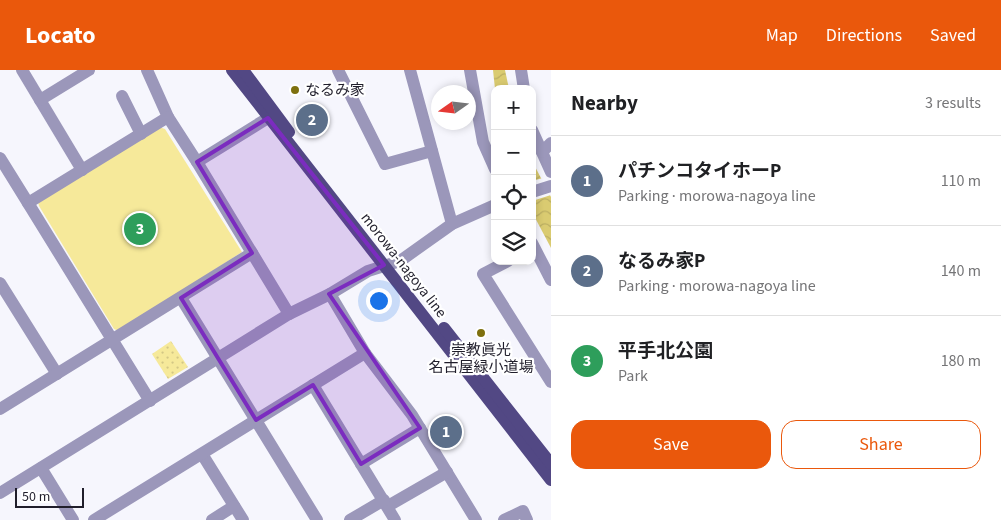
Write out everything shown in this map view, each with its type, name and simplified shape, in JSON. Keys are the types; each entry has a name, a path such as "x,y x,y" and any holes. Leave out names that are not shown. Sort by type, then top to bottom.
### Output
{"main road":[{"name":"morowa-nagoya line","path":"232,70 268,118 551,464"},
{"name":"morowa-nagoya line","path":"243,70 551,480"}],"street":[{"path":"22,70 82,170"},
{"path":"40,100 89,70"},
{"path":"147,70 168,117 290,314"},
{"path":"338,70 385,164 432,152"},
{"path":"410,70 452,224"},
{"path":"470,70 483,142 491,160"},
{"path":"521,70 523,85"},
{"path":"122,96 141,134"},
{"path":"28,203 168,117"},
{"path":"197,162 268,118"},
{"path":"536,135 546,148 551,172"},
{"path":"0,158 150,401"},
{"path":"536,191 548,187"},
{"path":"0,492 290,314 330,294 368,271 400,261 452,224 491,207"},
{"path":"536,252 551,280"},
{"path":"1,407 252,253"},
{"path":"501,265 484,274 551,382"},
{"path":"0,282 57,374"},
{"path":"330,294 366,353 420,428 476,520"},
{"path":"181,298 317,520"},
{"path":"94,520 366,353"},
{"path":"313,385 395,520"},
{"path":"361,464 420,428"},
{"path":"202,454 243,520"},
{"path":"41,468 73,520"},
{"path":"350,520 447,472"},
{"path":"212,520 234,506"},
{"path":"504,520 523,511 528,520"}],"highlighted area":[{"path":"268,118 384,265 329,294 420,428 361,464 313,385 256,420 181,298 252,253 197,162"}],"shaded area":[{"path":"159,127 165,129 242,252 119,331 114,329 38,202"},
{"path":"171,341 188,367 168,379 152,354"}],"water":[{"path":"493,70 505,70 508,85 495,85"},
{"path":"536,169 551,197 551,248 536,220"}],"pier":[{"path":"543,178 551,195 536,200 536,180"}],"place":[{"name":"なるみ家","path":"295,90"},
{"name":"なるみ家P","path":"312,120"},
{"name":"平手北公園","path":"140,229"},
{"name":"崇教眞光 名古屋緑小道場","path":"481,333"},
{"name":"パチンコタイホーP","path":"446,432"}]}
